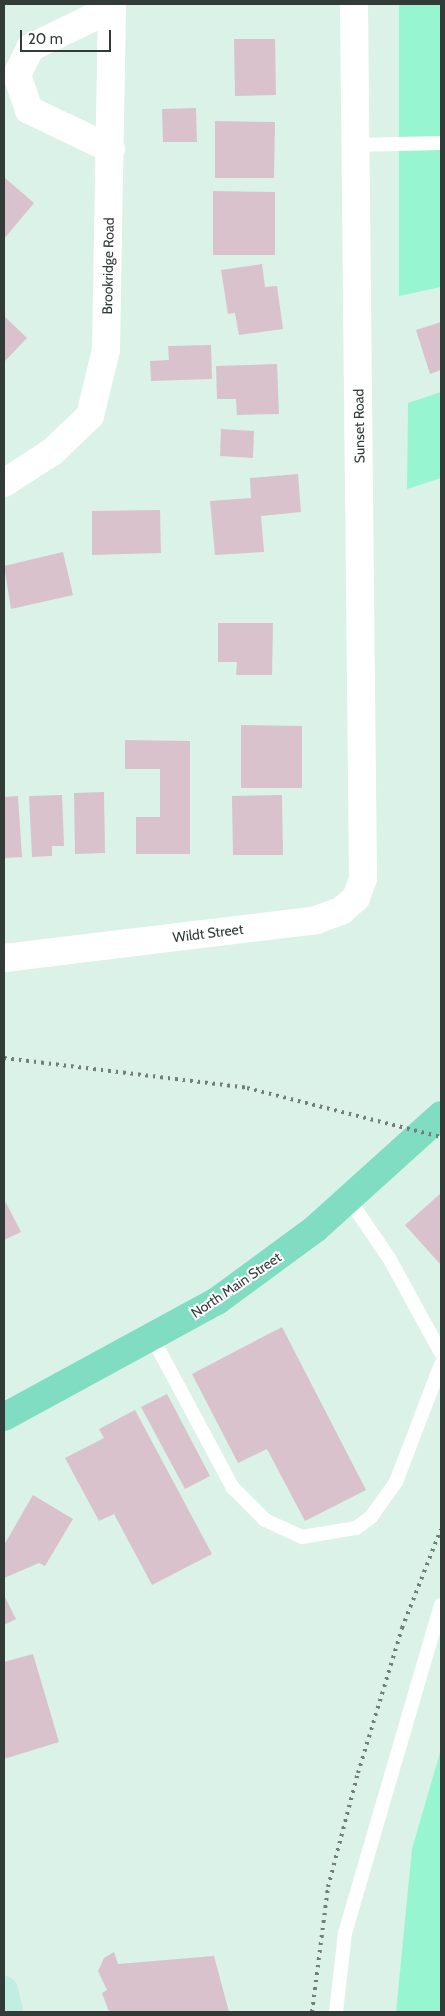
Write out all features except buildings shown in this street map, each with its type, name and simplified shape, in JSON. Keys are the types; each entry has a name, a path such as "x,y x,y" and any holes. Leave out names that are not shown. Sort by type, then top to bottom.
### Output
{"main road":[{"name":"North Main Street","path":"4,1417 217,1301 315,1229 441,1115"},
{"path":"4,1990 9,2012"}],"street":[{"name":"Sunset Road","path":"354,4 364,849"},
{"path":"111,149 29,110 17,75 30,48 112,6"},
{"name":"Brookridge Road","path":"4,483 52,452 90,416 106,350 112,6"},
{"name":"Wildt Street","path":"4,958 316,920 341,911 356,898 363,879 364,849"}],"lane":[{"path":"356,145 441,143"},
{"path":"348,1198 389,1258 441,1353"},
{"path":"152,1337 233,1488 265,1520 302,1537 356,1528 371,1517 396,1482 441,1364"},
{"path":"336,2012 345,1933 441,1605"}],"green space":[{"path":"399,4 441,4 441,287 399,296"},
{"path":"441,392 441,478 407,489 408,403"},
{"path":"441,1749 441,2012 396,2012 412,1849"}],"railway":[{"path":"4,1058 247,1088 441,1137"},
{"path":"312,2012 328,1887 358,1773 402,1628 441,1529"}]}
